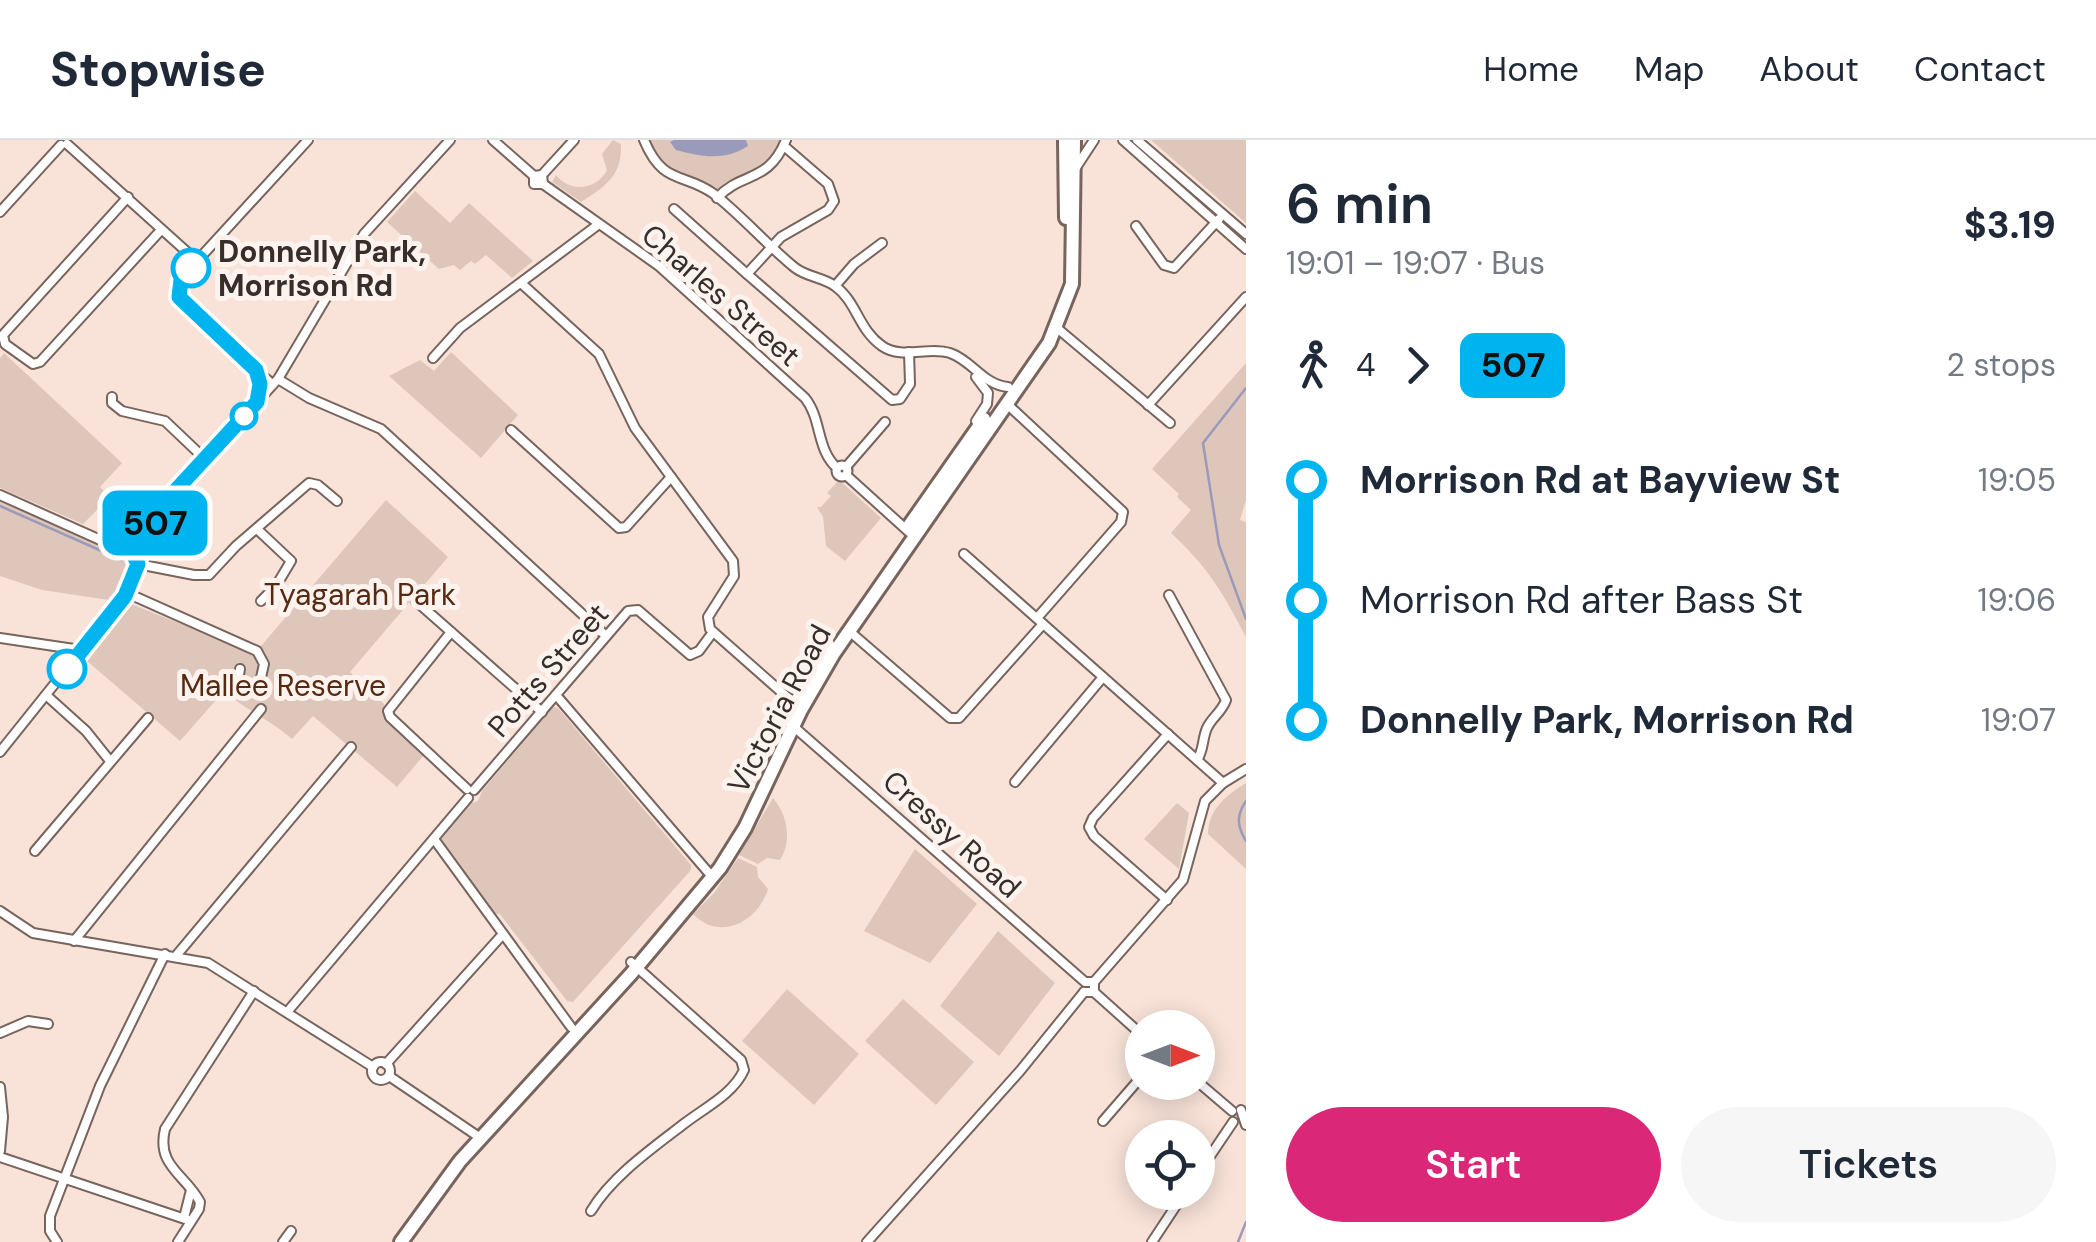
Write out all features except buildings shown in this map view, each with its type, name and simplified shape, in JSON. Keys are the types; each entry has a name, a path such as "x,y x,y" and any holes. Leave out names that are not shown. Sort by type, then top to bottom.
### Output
{"highway":[{"name":"Victoria Road","path":"398,1242 479,1136 571,1028 634,965 708,872 848,630 968,442 1040,342 1064,287 1065,140"},
{"name":"Victoria Road","path":"479,1136 720,868 745,828 791,725 795,704 841,626 1057,328 1072,284 1074,140"}],"street":[{"path":"308,140 181,280 181,301 256,370 309,398 381,428 606,636"},
{"path":"0,752 127,593 164,503 275,382 364,234 450,140"},
{"name":"Charles Street","path":"493,140 598,224 659,266 805,398 814,412 825,452 910,533"},
{"path":"539,178 574,140"},
{"path":"644,140 668,174 718,198 798,270 835,286 848,298 868,334 889,350 952,354 991,384 1008,387"},
{"path":"1074,169 1094,140"},
{"path":"1124,140 1246,249"},
{"path":"1136,140 1246,234"},
{"path":"0,212 64,142 196,261"},
{"path":"718,198 728,188 761,174 785,143 828,184 834,197 828,210 783,234 747,274"},
{"path":"1165,179 1173,170"},
{"path":"1191,202 1198,192"},
{"path":"128,197 3,335 5,344 26,362 40,362 162,230"},
{"path":"674,209 892,400 900,399 909,388 909,352"},
{"path":"1136,226 1164,265 1174,268 1224,214"},
{"path":"433,358 460,328 598,224"},
{"path":"835,286 854,264 882,243"},
{"path":"521,283 594,349 631,421 734,564 732,579 707,624 795,704"},
{"path":"1148,405 1246,297"},
{"path":"1057,328 1170,423"},
{"path":"952,354 988,393 987,404 968,442"},
{"path":"256,370 260,384 257,402"},
{"path":"112,397 116,409 165,421 205,458"},
{"path":"848,630 950,718 959,718 1121,522 1124,512 1006,403"},
{"path":"843,470 885,422"},
{"path":"512,430 616,528 626,526 671,476"},
{"path":"0,496 140,560 194,576 209,575 308,483 318,485 338,501"},
{"path":"257,529 291,561 261,601"},
{"path":"964,554 1223,783"},
{"path":"127,593 258,651 265,670 260,682 244,688 238,680 240,669"},
{"path":"1168,594 1226,700 1207,728 1202,756 1197,760"},
{"path":"416,601 542,712"},
{"name":"Potts Street","path":"288,1011 470,793 632,609 690,654 700,652 713,632"},
{"path":"451,632 388,711 470,793"},
{"path":"0,638 81,650"},
{"path":"1014,782 1103,677"},
{"path":"46,695 110,761"},
{"path":"556,696 708,872"},
{"path":"74,940 261,709"},
{"path":"35,852 148,718"},
{"name":"Cressy Road","path":"791,725 1125,1020"},
{"path":"1167,900 1094,836 1089,827 1168,734"},
{"path":"57,1242 49,1220 100,1086 170,956 352,747"},
{"path":"867,1242 1167,900 1183,880 1205,802 1223,783 1246,769"},
{"path":"434,838 571,1028"},
{"path":"0,910 33,933 208,962 373,1066"},
{"path":"386,1064 503,934"},
{"path":"591,1211 618,1180 723,1097 744,1070 741,1060 634,965"},
{"path":"178,1242 188,1219 200,1206 166,1162 162,1148 165,1129 254,991"},
{"path":"0,1033 28,1021 48,1024"},
{"path":"373,1066 386,1064"},
{"path":"386,1064 389,1076 479,1136"},
{"path":"373,1066 374,1078 389,1076"},
{"path":"0,1087 0,1154 188,1219"},
{"path":"1215,1093 1240,1108 1240,1123 1215,1153"},
{"path":"1103,1122 1125,1096"},
{"path":"1152,1242 1173,1210"},
{"path":"283,1242 291,1231"}],"green space":[{"path":"613,140 621,144 619,164 611,179 590,196 581,202 552,182 556,175 576,187 597,182 607,170 602,154"},
{"path":"647,140 782,140 773,158 716,191 676,173"},
{"path":"1151,140 1246,140 1246,223"},
{"path":"415,191 450,223 469,203 533,261 512,278 486,255 460,270 454,265 439,269 387,222"},
{"path":"451,352 518,415 481,458 389,376 420,360 434,371"},
{"path":"4,353 122,463 100,487 110,497 83,524 0,488 0,358"},
{"path":"1246,363 1246,500 1240,520 1246,522 1246,637 1214,581 1171,533 1191,510 1152,469"},
{"path":"839,480 881,518 845,561 826,546 823,517 817,507 831,496 827,493"},
{"path":"0,499 131,560 125,581 109,600 42,590 0,576"},
{"path":"386,500 448,557 350,672 384,704 393,725 424,755 397,787 313,716 292,739 224,691 180,741 86,660 131,604 255,653"},
{"path":"553,707 558,708 691,865 691,870 573,1002 567,1001 499,913 496,915 440,839 471,803 478,801 482,791"},
{"path":"1246,783 1246,869 1208,834 1215,810"},
{"path":"773,798 785,821 786,845 780,860 767,858 758,864 739,855"},
{"path":"1177,803 1189,813 1179,869 1144,839"},
{"path":"915,849 977,904 930,963 864,931"},
{"path":"738,858 757,867 758,877 768,889 747,919 715,927 693,914 714,893"},
{"path":"998,931 1055,983 999,1056 940,1006"},
{"path":"787,989 859,1054 814,1105 742,1041"},
{"path":"903,999 974,1062 936,1105 865,1041"}],"water":[{"path":"746,140 748,146 731,154 704,156 676,150 670,142"}],"waterway":[{"path":"1246,388 1203,443 1219,545 1246,619"},
{"path":"0,506 122,560"},
{"path":"1246,801 1239,821 1246,841"},
{"path":"1238,1242 1246,1222"}],"bus line":[{"name":"507","path":"67,669 127,593 138,564 135,558 146,548 164,503 257,402 260,384 256,370 179,297 181,280 191,268"}],"place":[{"name":"Donnelly Park, Morrison Rd","path":"191,268"}],"park label":[{"name":"Tyagarah Park","path":"360,594"},
{"name":"Mallee Reserve","path":"283,685"}]}
